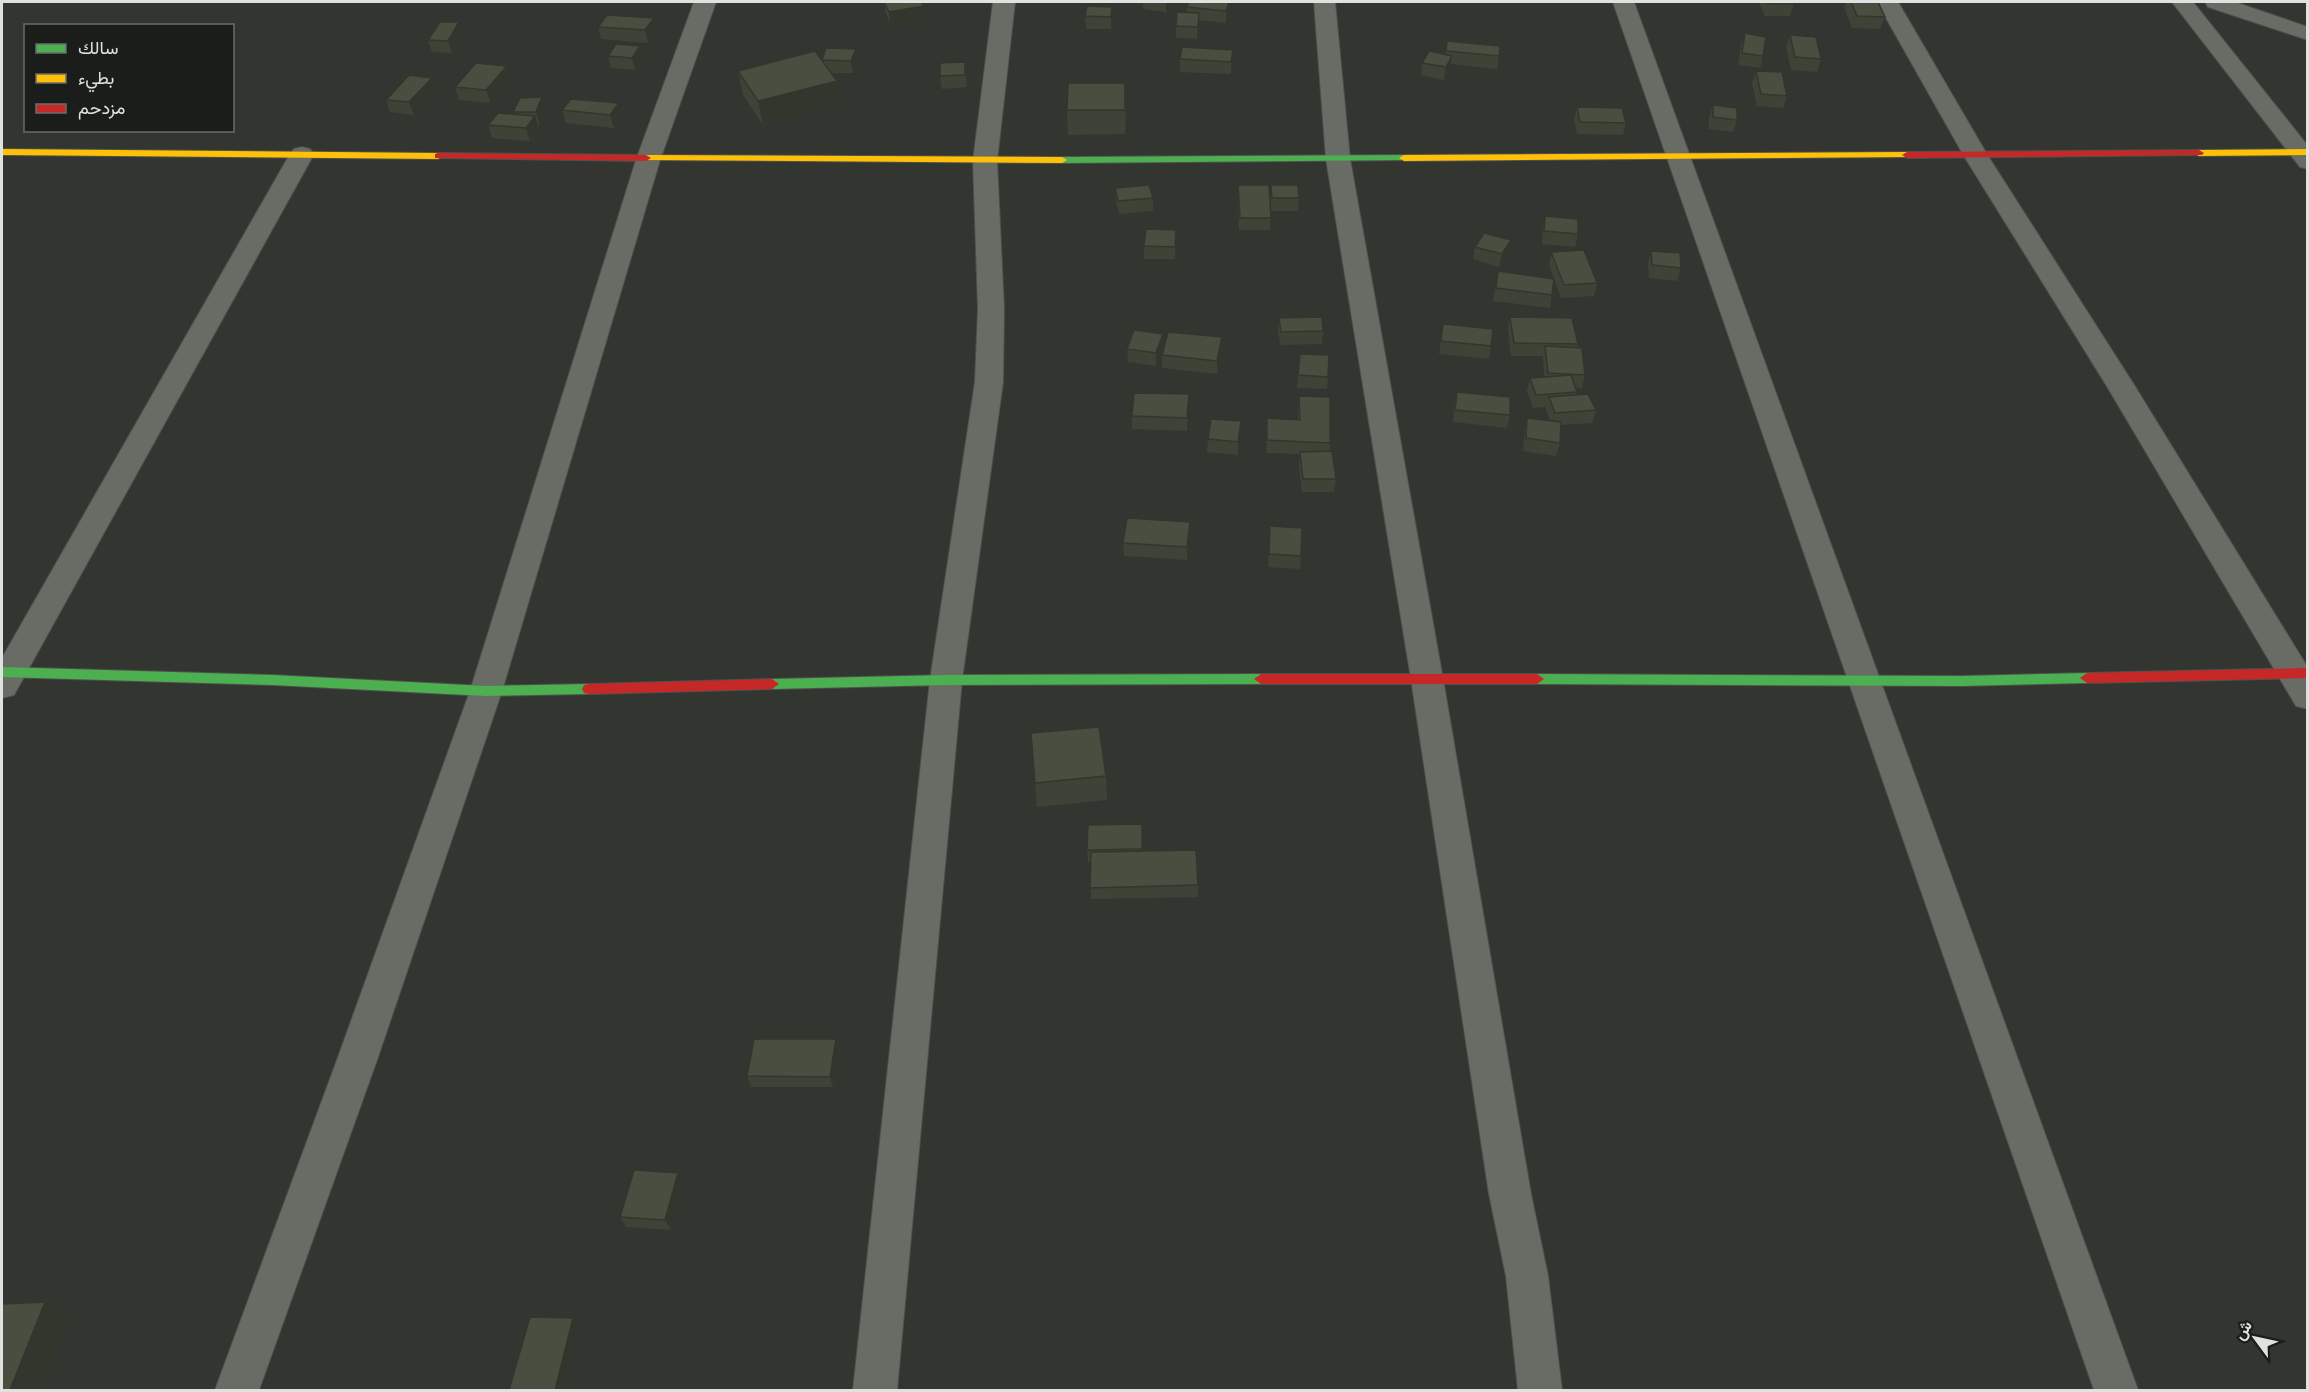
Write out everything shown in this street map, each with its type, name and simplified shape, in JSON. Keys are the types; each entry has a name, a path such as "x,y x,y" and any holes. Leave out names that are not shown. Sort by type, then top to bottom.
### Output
{"street":[{"path":"237,1390 357,1060 486,691 648,160 705,2"},
{"path":"875,1390 946,680 989,382 991,309 985,161 1004,2"},
{"path":"1324,2 1338,159 1427,679 1509,1183 1527,1276 1540,1390"},
{"path":"1623,2 2116,1390"},
{"path":"1887,2 1976,156 2303,682"},
{"path":"2182,2 2305,156"},
{"path":"2216,2 2307,34"},
{"path":"2,152 648,160 985,161 1679,156 2305,156"},
{"path":"302,154 4,677 273,680 486,691 946,680 2303,682"}],"building":[{"path":"884,2 921,2 924,6 889,12"},
{"path":"1189,2 1229,2 1226,11 1187,7"},
{"path":"1767,2 1793,2 1794,4 1768,4"},
{"path":"1851,2 1878,2 1885,17 1857,16"},
{"path":"1087,6 1112,7 1111,17 1085,16"},
{"path":"1177,12 1199,13 1198,27 1176,26"},
{"path":"607,15 654,18 645,30 598,27"},
{"path":"440,22 459,22 448,41 428,40"},
{"path":"1745,33 1766,37 1763,56 1742,53"},
{"path":"1790,35 1816,37 1821,59 1795,57"},
{"path":"1447,41 1500,46 1499,56 1446,51"},
{"path":"616,44 640,46 632,58 608,56"},
{"path":"1182,47 1233,50 1231,62 1180,59"},
{"path":"826,48 856,49 851,61 822,60"},
{"path":"815,51 837,81 758,101 738,71"},
{"path":"1429,51 1452,56 1446,67 1422,63"},
{"path":"965,62 965,75 940,76 940,63"},
{"path":"476,63 507,66 486,90 455,87"},
{"path":"1756,71 1782,72 1787,96 1761,94"},
{"path":"409,75 432,78 409,102 386,100"},
{"path":"1068,83 1125,83 1125,110 1067,110"},
{"path":"542,97 536,112 513,112 520,98"},
{"path":"571,99 619,103 610,115 562,110"},
{"path":"1713,105 1737,108 1737,120 1713,117"},
{"path":"1577,107 1622,108 1626,123 1580,122"},
{"path":"498,113 535,116 526,128 488,125"},
{"path":"1149,185 1153,198 1118,201 1115,188"},
{"path":"1238,185 1269,185 1271,218 1240,218"},
{"path":"1271,185 1298,185 1299,198 1272,198"},
{"path":"1545,216 1578,219 1578,234 1544,231"},
{"path":"1146,229 1176,230 1175,247 1144,246"},
{"path":"1484,233 1511,240 1502,254 1475,247"},
{"path":"1584,250 1597,283 1564,285 1551,252"},
{"path":"1651,251 1680,253 1681,268 1652,265"},
{"path":"1498,271 1554,279 1552,295 1496,288"},
{"path":"1322,317 1323,331 1281,332 1279,318"},
{"path":"1510,317 1572,318 1578,344 1514,343"},
{"path":"1443,324 1493,329 1491,346 1441,341"},
{"path":"1134,330 1163,334 1156,353 1127,349"},
{"path":"1168,332 1222,337 1217,361 1162,355"},
{"path":"1545,346 1582,348 1585,375 1548,373"},
{"path":"1300,354 1329,355 1328,377 1298,375"},
{"path":"1571,375 1577,392 1536,395 1530,378"},
{"path":"1457,392 1510,397 1510,415 1455,410"},
{"path":"1134,393 1189,394 1187,418 1132,416"},
{"path":"1588,394 1596,410 1555,413 1549,397"},
{"path":"1299,396 1330,397 1330,443 1267,440 1267,418 1300,420"},
{"path":"1527,418 1561,422 1560,443 1526,438"},
{"path":"1211,419 1241,421 1238,442 1208,439"},
{"path":"1332,451 1336,479 1303,479 1300,452"},
{"path":"1127,518 1190,522 1187,547 1123,543"},
{"path":"1270,526 1302,528 1301,556 1269,554"},
{"path":"1099,727 1106,776 1035,783 1031,733"},
{"path":"1142,824 1142,849 1087,850 1088,825"},
{"path":"1196,850 1198,885 1090,888 1091,852"},
{"path":"754,1039 836,1039 830,1077 747,1076"},
{"path":"634,1170 678,1173 665,1220 620,1217"},
{"path":"45,1302 10,1390 2,1390 2,1304"},
{"path":"530,1317 573,1318 555,1390 509,1390"}],"traffic: fast":[{"path":"1062,160 1404,158"},
{"path":"2,672 273,680 486,691 589,689"},
{"path":"1537,679 1961,681 2087,678"},
{"path":"772,684 946,680 1261,679"}],"traffic: slow":[{"path":"2,152 438,156"},
{"path":"2199,153 2308,152"},
{"path":"1404,158 1907,155"},
{"path":"646,158 1062,160"}],"traffic: jam":[{"path":"1907,155 2199,153"},
{"path":"438,156 646,158"},
{"path":"2087,678 2308,673"},
{"path":"1261,679 1537,679"},
{"path":"589,689 772,684"}]}
